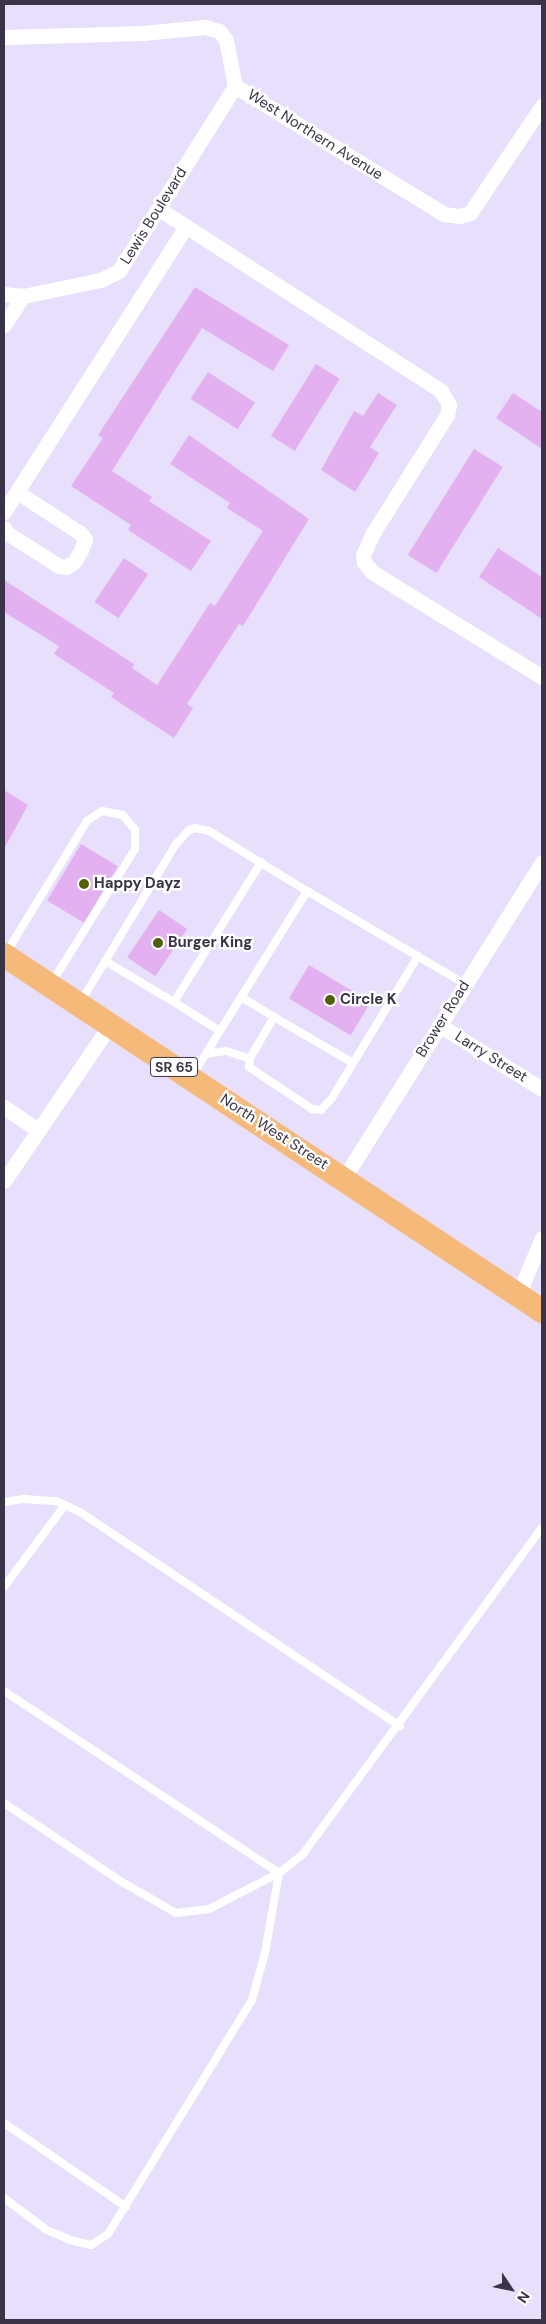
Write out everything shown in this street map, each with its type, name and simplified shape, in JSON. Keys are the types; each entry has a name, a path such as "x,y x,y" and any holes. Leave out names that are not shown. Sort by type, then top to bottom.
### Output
{"main road":[{"name":"North West Street","path":"4,955 344,1178 542,1311"}],"street":[{"name":"West Northern Avenue","path":"4,36 143,33 205,27 219,30 226,40 235,86 431,208 444,214 459,216 470,213 542,106"},
{"name":"Lewis Boulevard","path":"4,294 23,296 100,280 119,271 235,86"},
{"path":"159,209 441,391 450,405 447,416 374,533 363,554 364,562 372,572 542,677"},
{"path":"4,512 186,226"},
{"path":"4,325 23,296"},
{"path":"4,528 6,533 59,566 66,567 74,562 82,550 85,540 80,533 17,492"},
{"name":"Brower Road","path":"344,1178 542,862"},
{"path":"4,1181 110,1025"},
{"name":"Larry Street","path":"439,1026 542,1089"},
{"path":"4,1107 38,1130"},
{"path":"518,1295 542,1238"}],"lane":[{"path":"4,955 87,821 102,810 123,815 135,830 135,849 50,985"},
{"path":"78,1004 176,844 189,830 202,828 465,984"},
{"path":"174,1002 261,862"},
{"path":"191,1078 307,891"},
{"path":"274,1017 250,1059 251,1070 317,1110 327,1105 418,956"},
{"path":"105,961 220,1031"},
{"path":"241,997 353,1063"},
{"path":"206,1054 226,1052 250,1059"},
{"path":"4,1502 24,1499 65,1505 80,1512 244,1619 400,1726"},
{"path":"4,1587 65,1505"},
{"path":"4,1803 176,1913 209,1909 279,1873 303,1854 400,1726 542,1528"},
{"path":"4,1691 279,1873"},
{"path":"4,2198 47,2230 91,2245 108,2234 126,2208 172,2128 231,2039 252,2000 265,1954 279,1873"},
{"path":"4,2123 126,2208"}],"building":[{"path":"195,287 289,345 273,371 202,328 112,471 152,497 149,501 211,541 191,571 128,530 131,525 71,486 103,438 98,435"},
{"path":"316,364 340,379 295,451 271,436"},
{"path":"208,372 255,402 238,429 191,399"},
{"path":"378,393 397,405 370,447 379,453 355,492 321,470 354,411 363,416"},
{"path":"513,393 542,412 542,449 496,418"},
{"path":"189,435 309,519 243,626 239,624 187,704 193,708 174,738 111,697 114,693 54,654 59,646 4,612 4,580 134,664 132,668 157,685 210,603 215,606 263,531 227,508 230,503 170,464"},
{"path":"474,449 503,467 437,573 408,555"},
{"path":"498,548 542,577 542,619 479,577"},
{"path":"124,558 148,574 118,618 94,602"},
{"path":"4,790 28,805 4,849"},
{"name":"Happy Dayz","path":"81,844 118,866 84,923 47,901"},
{"name":"Burger King","path":"159,910 187,929 155,976 127,957"},
{"name":"Circle K","path":"309,965 371,1002 351,1036 289,998"}],"place":[{"name":"Happy Dayz","path":"84,884"},
{"name":"Burger King","path":"158,943"},
{"name":"Circle K","path":"330,1000"}]}
